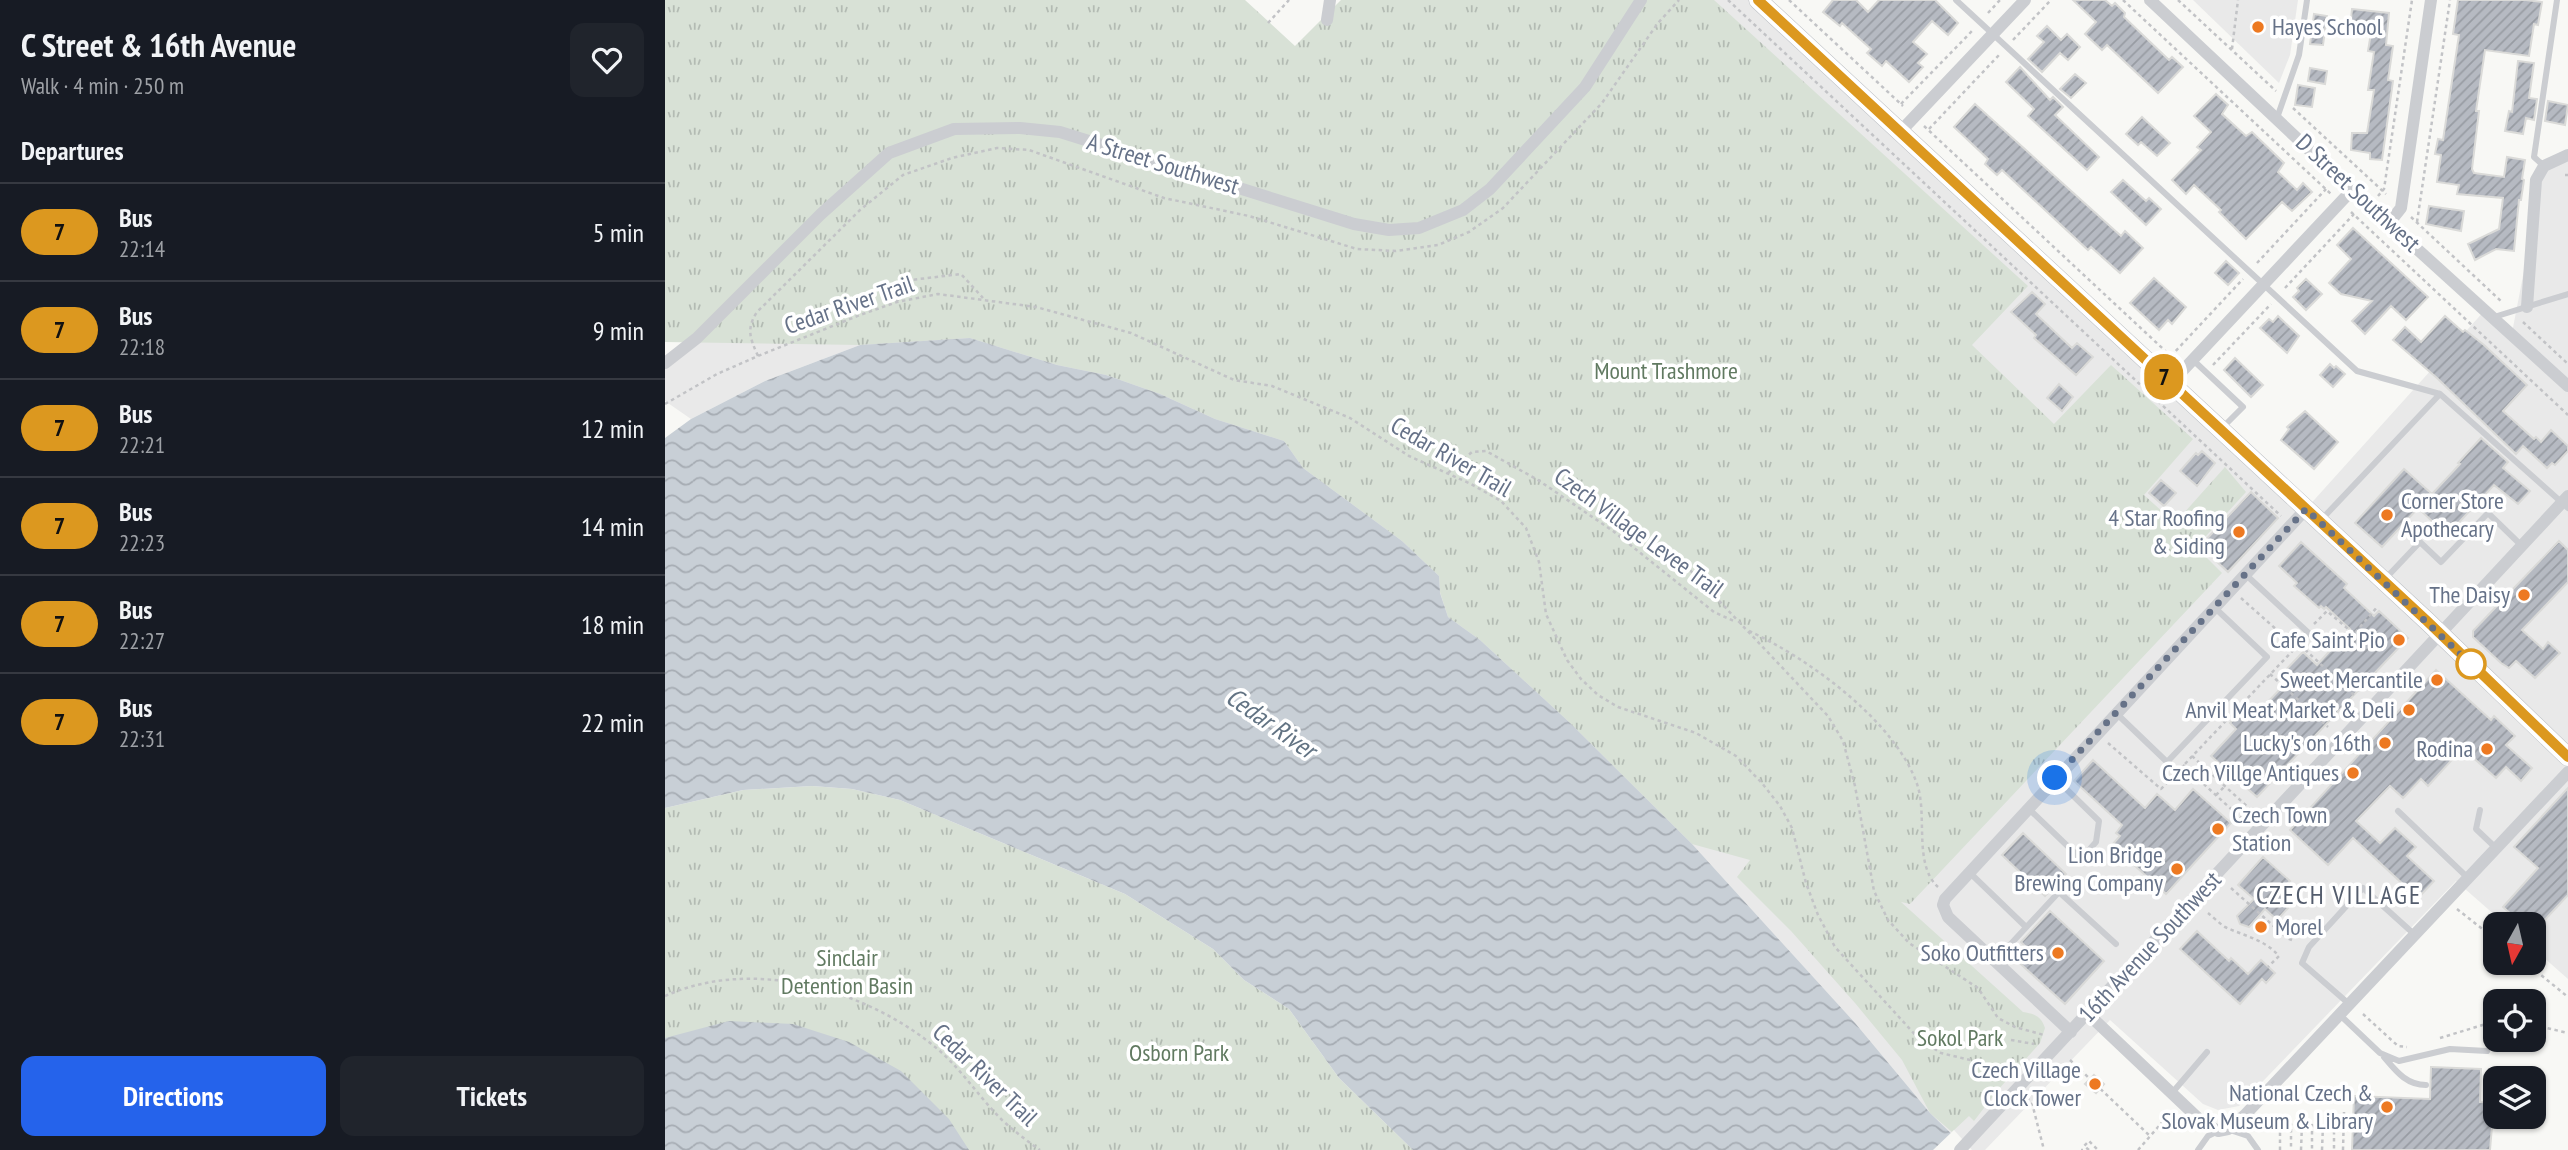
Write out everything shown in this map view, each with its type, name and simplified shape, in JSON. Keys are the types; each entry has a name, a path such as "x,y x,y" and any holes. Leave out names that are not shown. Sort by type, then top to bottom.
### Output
{"main road":[{"path":"1758,0 2440,634 2568,757"}],"street":[{"path":"1327,20 1330,0"},
{"name":"A Street Southwest","path":"665,363 697,338 821,214 889,153 954,129 1020,128 1060,132 1354,224 1389,230 1419,228 1439,221 1463,210 1490,189 1585,87 1641,0"},
{"path":"1900,132 2025,0"},
{"name":"D Street Southwest","path":"2150,0 2352,190 2568,386"},
{"path":"2389,223 2402,208 2431,0"},
{"path":"2527,307 2536,180 2544,166 2568,155"},
{"path":"2171,383 2352,190"},
{"name":"16th Avenue Southwest","path":"1960,1150 2566,502"},
{"path":"2071,1032 1948,917 1943,905 1945,899 2027,807 2306,509"},
{"path":"2088,1014 2200,1120 2223,1130 2244,1116 2568,772"}],"lane":[{"path":"1956,0 2357,371 2440,394 2566,502"},
{"path":"2277,118 2299,55 2307,0"},
{"path":"2544,166 2534,157 2557,0"},
{"path":"2494,317 2568,294"},
{"path":"2193,360 2243,407 2221,430"},
{"path":"2319,522 2440,394"},
{"path":"2383,581 2420,542 2441,562 2488,513 2522,546"},
{"path":"2245,574 2313,637"},
{"path":"2115,713 2167,762 2267,657 2214,607"},
{"path":"2027,807 2081,859 2096,842 2099,821 2055,778"},
{"path":"2480,810 2476,829 2496,848"},
{"path":"2398,811 2468,877"},
{"path":"1969,872 2026,927"},
{"path":"2348,1003 2302,963 2309,947 2363,888 2414,934"},
{"path":"1995,961 2059,892 2116,944"},
{"path":"2339,1014 2404,1079 2417,1085 2427,1085"},
{"path":"2380,1053 2399,1061 2451,1049 2483,1051"},
{"path":"2172,1093 2207,1052"},
{"path":"2198,1150 2208,1136 2223,1130 2248,1136 2258,1150"}],"path":[{"path":"1268,23 1289,0"},
{"path":"1728,0 2284,518"},
{"path":"1789,0 1905,109"},
{"path":"1897,109 2000,0"},
{"path":"1924,134 2051,0"},
{"path":"2123,0 2332,194"},
{"path":"2231,50 2238,0"},
{"path":"2378,196 2384,189 2412,0"},
{"path":"2417,222 2450,0"},
{"path":"1924,126 2175,360"},
{"path":"2348,210 2568,415"},
{"path":"2411,217 2568,364"},
{"path":"897,302 911,279 961,274 983,298"},
{"name":"Cedar River Trail","path":"665,404 717,374 860,315 897,302 938,294 1036,307 1131,333 1234,380 1272,386 1350,418 1409,456 1501,501 1526,528 1539,562 1546,614 1567,660 1581,679 1598,695 1618,707 1696,733 1736,756 1780,806 1792,828 1806,883 1818,915 1835,947 1909,1029 1926,1044 1941,1053 1987,1064 2005,1077"},
{"name":"Czech Village Levee Trail","path":"1448,473 1472,452 1486,451 1538,480 1602,524 1714,612 1739,623"},
{"name":"Czech Village Levee Trail","path":"1671,550 1828,716 1843,741 1855,786 1874,891 1888,920 1909,943 1978,988 1998,1018 2015,1027 2044,1035"},
{"path":"2240,596 2356,697"},
{"path":"2307,631 2327,611 2354,634 2378,606"},
{"name":"Czech Village Levee Trail","path":"1746,630 1776,643 1833,684 1881,727 1902,755 1917,785 1926,871 1938,887"},
{"path":"2270,674 2328,727"},
{"path":"2192,756 2251,810"},
{"path":"2183,765 2242,819"},
{"path":"2216,795 2225,786"},
{"path":"2231,888 2292,940"},
{"path":"2446,900 2483,929"},
{"path":"2208,913 2224,926 2248,934 2273,948 2279,956 2268,967"},
{"path":"2541,975 2568,997"},
{"name":"Cedar River Trail","path":"665,996 709,982 755,980 797,984 857,1001 916,1032 955,1065 1002,1120 1040,1150"},
{"path":"2363,1014 2398,1046 2411,1047"},
{"path":"2439,1039 2483,1025"},
{"path":"2546,1028 2568,1033"},
{"path":"2011,1040 2034,1044"},
{"path":"2070,1060 2150,1136"},
{"path":"2030,1099 2044,1150"},
{"path":"2343,1150 2344,1112"},
{"path":"2138,1150 2166,1118"},
{"path":"2280,1150 2280,1124 2291,1124 2291,1150"},
{"path":"2301,1150 2302,1125 2312,1125 2312,1150"},
{"path":"2322,1150 2323,1125 2334,1125 2334,1150"},
{"path":"2089,1150 2084,1146 2089,1141 2098,1150"}],"shaded area":[{"path":"1641,0 1758,0 2306,509 2486,309 2512,333 2544,166 2568,158 2568,979 2546,960 2546,912 2491,912 2456,881 2239,1106 2218,1110 2203,1104 2110,1020 1985,1150 1933,1150 860,345 765,381 691,419 665,401 665,360 884,155"},
{"name":"Hayes School","path":"2193,0 2298,0 2290,55 2279,83"}],"green space":[{"name":"Mount Trashmore","path":"665,0 1245,0 1295,46 1341,0 1714,0 2028,286 1972,345 2054,424 2111,365 2193,439 2144,495 2175,523 2225,467 2246,492 2196,547 2222,573 1910,904 1901,902 2023,1012 2039,1018 2045,1028 2040,1043 1974,1121 1969,1116 1952,1132 1930,1113 1902,1060 1855,1003 1791,931 1737,877 1750,860 1692,844 1569,722 1480,640 1448,617 1440,592 1439,576 1402,541 1303,468 1284,441 1215,419 1160,394 1106,375 1057,365 970,338 860,345 665,342"},
{"name":"Sinclair Detention Basin","path":"812,786 852,789 900,800 1125,894 1213,949 1244,980 1289,1009 1339,1078 1413,1150 665,1150 665,808 743,790"}],"water":[{"name":"Cedar River","path":"970,338 1057,365 1106,375 1160,394 1215,419 1284,441 1303,468 1402,541 1439,576 1440,593 1448,617 1480,640 1569,722 1692,844 1855,1023 1930,1113 1968,1150 1413,1150 1339,1078 1289,1009 1244,980 1213,949 1125,894 900,800 852,789 812,786 743,790 665,808 665,438 691,419 765,381 860,345"},
{"name":"Sinclair Detention Basin","path":"729,1021 793,1024 849,1042 901,1071 949,1119 969,1150 665,1150 665,1038"}],"pier":[{"path":"1954,1130 1972,1150 1933,1150"}],"building":[{"path":"1833,0 1856,0 1868,12 1879,0 1935,0 1958,23 1948,35 1932,21 1913,42 1927,54 1918,63 1923,67 1909,82 1886,61 1882,66 1867,53 1871,49 1842,23 1840,26 1823,12"},
{"path":"2073,0 2105,0 2112,6 2115,3 2125,13 2124,17 2169,60 2172,57 2183,67 2158,93 2107,45 2102,50 2085,34 2096,22"},
{"path":"2458,0 2542,2 2538,25 2534,24 2529,56 2485,50 2476,111 2479,111 2472,169 2474,173 2504,177 2507,157 2525,160 2514,251 2496,249 2475,260 2468,244 2499,229 2503,198 2457,194 2459,185 2437,182 2441,155 2435,154 2438,139 2443,140 2459,35 2453,34"},
{"path":"2352,9 2389,13 2386,45 2393,46 2388,80 2393,81 2382,160 2370,159 2370,153 2351,150 2352,133 2367,133 2374,90 2368,90 2374,52 2368,51 2371,33 2350,30"},
{"path":"2314,14 2327,16 2323,45 2310,44"},
{"path":"2047,26 2061,40 2067,34 2080,47 2068,60 2060,53 2042,72 2028,59 2044,42 2037,36"},
{"path":"2518,61 2534,63 2529,98 2537,99 2534,120 2526,118 2523,134 2505,131 2509,111 2512,112"},
{"path":"2020,67 2050,100 2053,97 2063,107 2055,115 2099,157 2087,170 2028,116 2034,109 2006,82"},
{"path":"2310,68 2327,71 2325,84 2308,81"},
{"path":"2075,74 2086,83 2071,98 2060,89"},
{"path":"2298,85 2315,88 2312,107 2295,105"},
{"path":"2216,94 2228,105 2222,114 2246,136 2252,132 2284,163 2278,172 2297,190 2303,183 2312,192 2292,211 2282,202 2246,239 2219,212 2221,210 2194,185 2186,194 2172,180 2201,150 2197,147 2211,132 2194,116"},
{"path":"2548,101 2568,105 2565,125 2545,121"},
{"path":"1975,104 2121,236 2125,231 2143,248 2120,273 2091,247 2088,250 2002,170 1997,175 1985,164 1988,159 1954,127"},
{"path":"2142,117 2170,143 2157,156 2141,142 2138,145 2126,134"},
{"path":"2123,180 2146,201 2149,198 2161,209 2146,225 2111,192"},
{"path":"2429,206 2464,211 2461,231 2426,224"},
{"path":"2353,228 2428,297 2406,320 2391,306 2365,334 2352,321 2372,301 2341,294 2329,283 2351,259 2337,245"},
{"path":"2226,261 2239,273 2228,285 2215,273"},
{"path":"2154,278 2186,307 2172,324 2168,320 2159,330 2130,303"},
{"path":"2306,279 2322,294 2306,310 2293,297"},
{"path":"2032,292 2045,304 2036,314 2072,348 2077,343 2093,357 2076,375 2034,338 2036,335 2011,312"},
{"path":"2278,316 2299,336 2287,353 2260,328 2269,319 2273,322"},
{"path":"2445,316 2484,345 2527,385 2503,411 2534,439 2536,437 2541,442 2551,430 2568,446 2568,451 2555,465 2552,463 2547,468 2523,446 2516,454 2393,340 2405,327 2421,342"},
{"path":"2235,358 2263,385 2251,397 2224,370"},
{"path":"2330,364 2345,374 2333,387 2320,375"},
{"path":"2059,384 2073,397 2062,411 2047,398"},
{"path":"2305,411 2338,442 2314,469 2281,440 2289,429 2287,427"},
{"path":"2481,438 2508,462 2503,468 2530,491 2518,504 2494,485 2447,535 2418,508 2382,547 2355,523 2404,469 2432,494"},
{"path":"2202,451 2215,463 2197,486 2180,471 2196,453 2198,455"},
{"path":"2161,480 2176,493 2164,506 2149,493"},
{"name":"4 Star Roofing & Siding","path":"2251,492 2278,518 2228,572 2200,546"},
{"path":"2559,541 2568,550 2568,582 2522,630 2543,649 2548,642 2560,653 2535,678 2516,661 2509,668 2501,663 2473,637 2473,631"},
{"path":"2301,542 2347,584 2344,588 2374,616 2379,611 2408,638 2257,797 2211,756 2236,729 2230,723 2243,709 2250,715 2260,705 2263,707 2289,680 2282,674 2303,652 2317,665 2350,629 2326,607 2319,608 2294,586 2297,583 2279,566"},
{"path":"2436,670 2491,720 2494,716 2515,736 2506,745 2532,768 2521,781 2506,767 2496,778 2469,754 2466,756 2460,751 2428,786 2421,779 2403,798 2390,786 2356,821 2380,843 2395,828 2416,847 2407,856 2434,881 2418,898 2353,838 2328,865 2290,830"},
{"path":"2093,760 2145,808 2157,794 2175,810 2193,789 2231,823 2166,894 2112,845 2120,836 2116,833 2122,825 2074,781"},
{"path":"2568,788 2568,895 2546,919 2546,912 2509,912 2503,907 2538,868 2514,847"},
{"path":"2023,833 2066,874 2045,896 2002,855"},
{"path":"2263,857 2290,881 2279,893 2289,903 2286,906 2288,908 2277,920 2265,909 2249,927 2240,924 2237,916 2254,899 2238,885"},
{"name":"Soko Outfitters","path":"2050,911 2104,961 2065,1004 2015,959 2026,947 2021,942"},
{"path":"2197,931 2229,961 2231,958 2248,974 2261,960 2275,973 2266,983 2262,979 2240,1004 2180,949"},
{"name":"National Czech & Slovak Museum & Library","path":"2431,1067 2481,1069 2483,1129 2492,1129 2490,1150 2352,1150 2354,1096 2430,1099"},
{"name":"Czech Village Clock Tower","path":"2094,1075 2104,1084 2096,1093 2085,1084"}],"bus line":[{"name":"7","path":"1758,0 2427,621 2568,757"}],"place":[{"name":"Hayes School","path":"2258,27"},
{"name":"Corner Store Apothecary","path":"2387,515"},
{"name":"4 Star Roofing & Siding","path":"2239,532"},
{"name":"The Daisy","path":"2524,595"},
{"name":"Cafe Saint Pio","path":"2399,640"},
{"name":"Sweet Mercantile","path":"2437,680"},
{"name":"Anvil Meat Market & Deli","path":"2409,710"},
{"name":"Lucky's on 16th","path":"2385,743"},
{"name":"Rodina","path":"2487,749"},
{"name":"Czech Villge Antiques","path":"2353,773"},
{"name":"Czech Town Station","path":"2218,829"},
{"name":"Lion Bridge Brewing Company","path":"2177,869"},
{"name":"Morel","path":"2261,927"},
{"name":"Soko Outfitters","path":"2058,953"},
{"name":"Czech Village Clock Tower","path":"2095,1084"},
{"name":"National Czech & Slovak Museum & Library","path":"2387,1107"}],"district":[{"name":"CZECH VILLAGE","path":"2339,895"}],"route":[{"path":"2055,778 2306,509 2473,666 2471,664"}],"park label":[{"name":"Sokol Park","path":"1960,1038"},
{"name":"Osborn Park","path":"1179,1053"}]}
